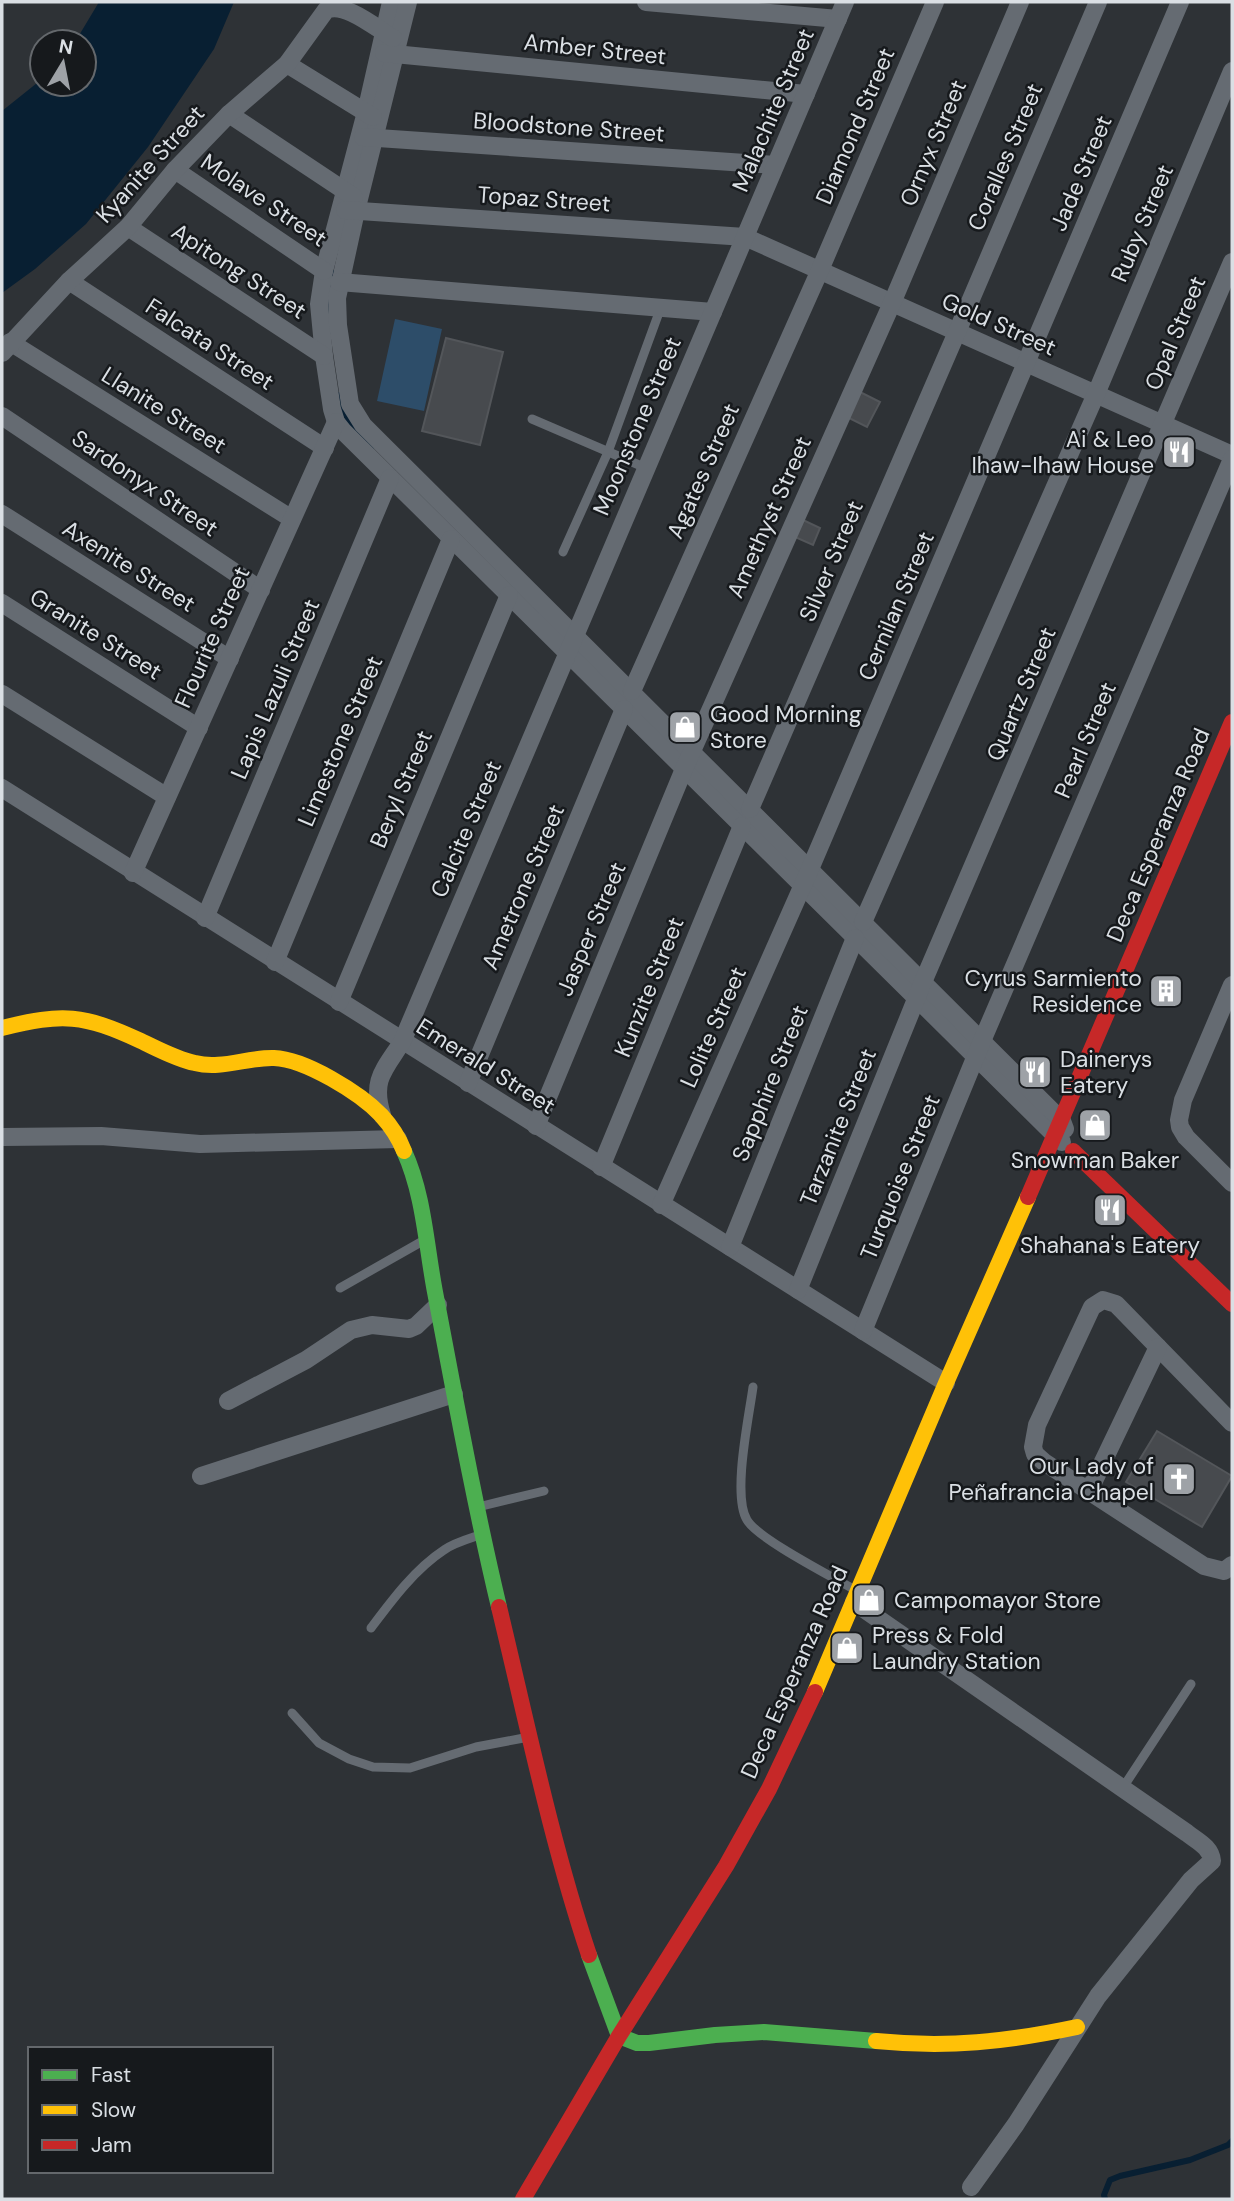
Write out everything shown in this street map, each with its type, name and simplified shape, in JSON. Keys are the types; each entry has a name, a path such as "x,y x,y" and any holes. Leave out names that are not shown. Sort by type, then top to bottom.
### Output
{"street":[{"path":"390,46 391,2"},
{"path":"408,2 390,46 332,277 319,304 324,356 336,422 684,769 746,818 806,877 1059,1129 1073,1151 1232,1304"},
{"path":"646,2 838,19"},
{"name":"Malachite Street","path":"745,237 845,2"},
{"name":"Diamond Street","path":"820,270 934,2"},
{"name":"Ornyx Street","path":"892,303 1020,2"},
{"name":"Coralles Street","path":"957,332 1098,2"},
{"name":"Jade Street","path":"1027,363 1180,2"},
{"name":"Kyanite Street","path":"6,347 69,282 128,227 175,170 229,114 287,64 322,13 332,7 346,10 390,46"},
{"name":"Amber Street","path":"390,46 806,94"},
{"path":"287,64 370,127"},
{"name":"Ruby Street","path":"859,930 1096,394 1232,71"},
{"path":"229,114 350,203"},
{"name":"Bloodstone Street","path":"370,127 775,165"},
{"name":"Molave Street","path":"175,170 332,277"},
{"name":"Topaz Street","path":"350,203 745,237"},
{"name":"Apitong Street","path":"128,227 324,356"},
{"name":"Gold Street","path":"745,237 1232,457"},
{"name":"Moonstone Street","path":"575,635 745,237"},
{"name":"Opal Street","path":"1163,424 1232,262"},
{"name":"Agates Street","path":"632,691 820,270"},
{"path":"332,277 713,312"},
{"path":"332,277 337,298 347,392 355,414 380,443 692,751 746,818"},
{"name":"Falcata Street","path":"69,282 325,448"},
{"name":"Amethyst Street","path":"692,751 892,303"},
{"name":"Silver Street","path":"746,818 957,332"},
{"name":"Llanite Street","path":"6,347 292,519"},
{"name":"Cernilan Street","path":"806,877 1027,363"},
{"name":"Sardonyx Street","path":"2,416 261,590"},
{"name":"Flourite Street","path":"133,873 336,422"},
{"name":"Quartz Street","path":"920,991 1163,424"},
{"name":"Pearl Street","path":"979,1049 1232,457"},
{"name":"Lapis Lazuli Street","path":"205,918 390,478"},
{"name":"Axenite Street","path":"2,514 230,659"},
{"name":"Limestone Street","path":"275,962 451,539"},
{"name":"Beryl Street","path":"339,1002 509,595"},
{"name":"Granite Street","path":"2,603 199,728"},
{"name":"Calcite Street","path":"383,1117 377,1090 381,1076 402,1042 575,635"},
{"path":"2,694 167,797"},
{"name":"Ametrone Street","path":"468,1083 624,709"},
{"name":"Deca Esperanza Road","path":"523,2199 619,2036 719,1877 769,1789 820,1682 946,1383 1059,1129 1232,722"},
{"name":"Jasper Street","path":"536,1126 692,751"},
{"name":"Emerald Street","path":"2,788 946,1383"},
{"name":"Kunzite Street","path":"601,1167 746,818"},
{"name":"Lolite Street","path":"661,1205 806,877"},
{"name":"Sapphire Street","path":"730,1247 859,930"},
{"path":"1232,985 1182,1100 1179,1120 1186,1137 1232,1180"},
{"name":"Tarzanite Street","path":"798,1290 920,991"},
{"path":"2,1028 39,1018 67,1017 124,1033 191,1063 207,1065 278,1058 298,1064 358,1096 383,1117 398,1139 420,1199 425,1240 476,1507 531,1736 575,1913 619,2036 637,2043 649,2043 736,2032 779,2032 864,2041 956,2045 1033,2036 1077,2027"},
{"name":"Turquoise Street","path":"863,1331 979,1049"},
{"path":"2,1137 100,1136 200,1144 398,1139"},
{"path":"1232,1423 1116,1304 1103,1300 1092,1307 1037,1425 1033,1447 1035,1454 1044,1462 1204,1566 1224,1571 1232,1566"},
{"path":"228,1401 306,1360 351,1330 372,1325 410,1329 438,1304"},
{"path":"1089,1492 1158,1347"},
{"path":"201,1476 454,1394"},
{"path":"855,1597 1206,1847 1211,1854 1212,1861 1191,1880 1098,1996 1016,2124 971,2187"}],"lane":[{"path":"563,552 608,452 661,307"},
{"path":"533,419 646,468"},
{"path":"340,1288 425,1240"},
{"path":"753,1387 740,1484 742,1508 747,1522 761,1535 855,1597"},
{"path":"476,1507 544,1491"},
{"path":"371,1628 425,1566 446,1548 482,1534"},
{"path":"1122,1789 1192,1684"},
{"path":"292,1713 319,1743 349,1759 373,1767 410,1768 475,1746 531,1736"}],"shaded area":[{"path":"99,2 234,2 214,49 148,147 86,224 35,269 2,293 2,111 28,90 28,98 98,98 98,28 83,28"},
{"path":"395,319 442,329 424,411 377,401"}],"building":[{"path":"446,338 503,352 480,445 422,431"},
{"path":"860,392 880,402 867,427 847,417"},
{"path":"803,520 820,528 813,545 795,537"},
{"name":"Cyrus Sarmiento Residence","path":"1161,977 1180,986 1172,1004 1152,996"},
{"name":"Our Lady of Peñafrancia Chapel","path":"1157,1431 1232,1476 1202,1527 1126,1482"}],"waterway":[{"path":"329,314 333,273"},
{"path":"338,395 346,416 371,447"},
{"path":"1105,2199 1110,2180 1190,2160 1232,2141"}],"traffic: fast":[{"path":"404,1151 420,1203 457,1410 499,1607"},
{"path":"589,1955 619,2036 637,2043 764,2032 876,2041"}],"traffic: slow":[{"path":"2,1028 41,1020 73,1019 103,1025 174,1056 205,1065 264,1058 301,1064 331,1079 372,1106 385,1119 404,1151"},
{"path":"815,1692 1028,1197"},
{"path":"876,2041 953,2044 1077,2027"}],"traffic: jam":[{"path":"1028,1197 1232,722"},
{"path":"1073,1151 1232,1304"},
{"path":"499,1607 551,1825 589,1955"},
{"path":"523,2199 619,2036 726,1866 769,1789 815,1692"}],"place":[{"name":"Ai & Leo Ihaw-Ihaw House","path":"1179,452"},
{"name":"Good Morning Store","path":"685,727"},
{"name":"Cyrus Sarmiento Residence","path":"1166,991"},
{"name":"Dainerys Eatery","path":"1035,1072"},
{"name":"Snowman Baker","path":"1095,1125"},
{"name":"Shahana's Eatery","path":"1110,1210"},
{"name":"Our Lady of Peñafrancia Chapel","path":"1179,1479"},
{"name":"Campomayor Store","path":"869,1600"},
{"name":"Press & Fold Laundry Station","path":"847,1648"}]}
